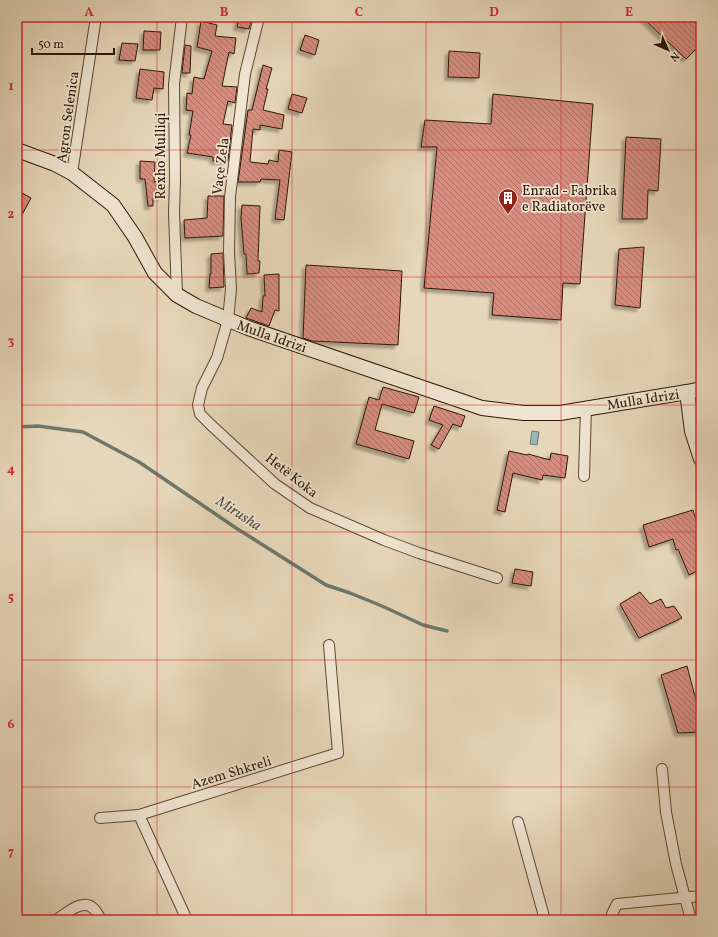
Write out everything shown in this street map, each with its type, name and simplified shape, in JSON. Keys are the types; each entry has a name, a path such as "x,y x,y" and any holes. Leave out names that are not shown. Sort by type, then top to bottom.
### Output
{"street":[{"name":"Agron Selenica","path":"72,173 96,17"},
{"name":"Rexho Mulliqi","path":"177,295 174,213 174,84 182,17"},
{"name":"Vaçe Zela","path":"228,320 231,289 229,252 230,197 245,74 259,17"},
{"name":"Mulla Idrizi","path":"17,150 55,164 72,173 114,205 135,237 155,274 177,295 196,306 228,320 482,408 524,413 560,413 701,389"},
{"name":"Hetë Koka","path":"228,320 217,358 202,388 198,405 200,414 211,425 275,484 310,508 384,540 453,565 497,578"},
{"path":"687,392 692,431 701,459"},
{"path":"584,476 586,408"},
{"name":"Azem Shkreli","path":"139,816 338,753 329,646"},
{"path":"662,769 666,812 676,864 691,920"},
{"path":"100,818 139,816 187,920"},
{"path":"518,822 545,920"},
{"path":"614,920 612,914 617,904 701,896"},
{"path":"56,920 84,904 92,907 101,920"}],"water":[{"path":"532,431 539,432 537,445 530,444"}],"building":[{"path":"239,17 252,17 249,29 237,27"},
{"path":"642,17 701,17 701,44 686,59"},
{"path":"201,21 217,25 215,36 236,38 234,54 229,52 222,86 237,87 235,103 228,101 223,124 232,125 228,161 213,161 213,157 187,153 191,135 189,135 193,111 186,110 187,93 192,94 194,77 204,79 212,51 197,47"},
{"path":"144,31 161,32 160,50 143,50"},
{"path":"305,35 319,40 315,55 300,50"},
{"path":"122,43 138,44 135,61 119,60"},
{"path":"185,45 191,46 190,73 182,73"},
{"path":"449,51 480,53 479,78 448,77"},
{"path":"263,65 272,68 266,89 268,89 263,110 284,115 282,129 260,125 260,130 253,129 250,162 268,164 269,160 278,162 279,150 292,152 284,220 275,219 280,180 261,179 260,182 238,182 248,110 252,110"},
{"path":"140,69 164,72 163,89 154,88 152,100 136,98"},
{"path":"292,94 307,98 302,113 288,109"},
{"name":"Enrad - Fabrika e Radiatorëve","path":"493,94 593,104 580,284 563,283 561,320 492,315 494,293 424,288 437,147 421,147 425,120 491,124"},
{"path":"626,137 661,139 658,191 648,190 647,219 622,219"},
{"path":"140,161 155,162 154,182 159,181 161,197 153,198 153,206 148,206 145,179 140,179"},
{"path":"17,190 31,198 17,224"},
{"path":"208,196 224,196 223,236 185,238 184,220 207,218"},
{"path":"242,205 260,206 259,273 247,274 241,218"},
{"path":"644,247 640,308 615,305 619,249"},
{"path":"223,253 224,287 209,288 211,254"},
{"path":"306,265 402,271 398,345 312,341 303,338"},
{"path":"279,274 279,311 275,310 269,326 246,318 251,308 262,312 263,296 265,296 264,275"},
{"path":"383,387 419,397 414,413 382,404 375,430 414,441 409,459 356,444 369,397 379,400"},
{"path":"434,406 465,416 461,427 453,424 439,449 431,445 443,425 429,420"},
{"path":"509,451 550,460 551,453 568,456 565,478 543,475 542,480 513,473 505,512 497,510"},
{"path":"693,510 701,536 701,569 689,575 678,549 676,550 673,539 649,547 643,525"},
{"path":"515,569 533,572 531,586 512,583"},
{"path":"640,592 650,604 661,599 666,608 674,606 682,618 639,638 620,604"},
{"path":"687,666 701,719 701,732 678,733 661,675"}],"waterway":[{"name":"Mirusha","path":"17,427 38,426 83,432 139,462 236,528 326,585 382,606 423,625 447,631"}],"place":[{"name":"Enrad - Fabrika e Radiatorëve","path":"508,215"}]}
